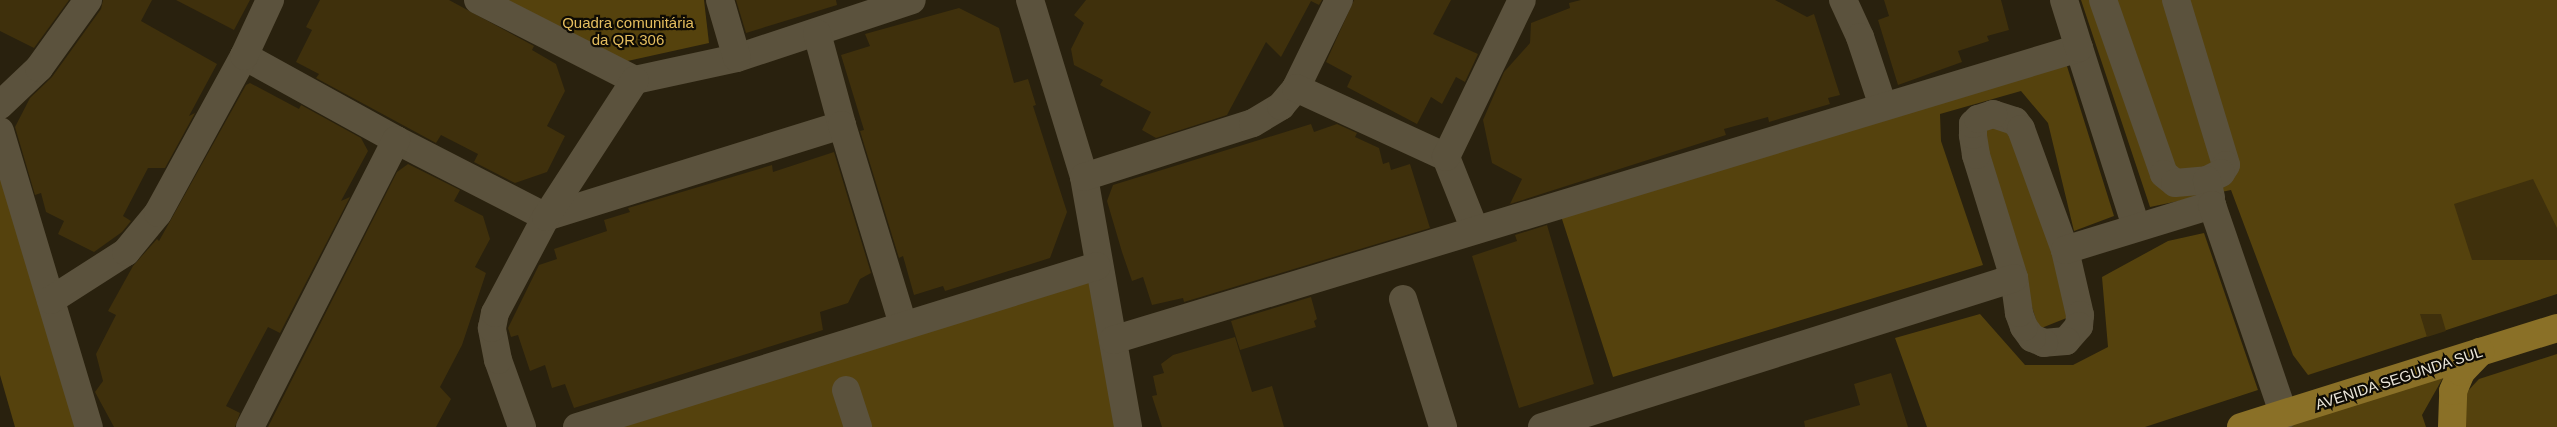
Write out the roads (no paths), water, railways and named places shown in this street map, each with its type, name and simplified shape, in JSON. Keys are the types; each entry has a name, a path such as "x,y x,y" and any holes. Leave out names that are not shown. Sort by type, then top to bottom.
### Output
{"main road":[{"name":"AVENIDA SEGUNDA SUL","path":"2242,427 2557,328"},
{"path":"2452,427 2453,391 2461,372 2480,352"}],"street":[{"path":"0,105 39,68 88,0"},
{"path":"51,300 126,252 158,213 244,56 270,0"},
{"path":"478,0 635,80 737,58 912,0"},
{"path":"720,0 737,58"},
{"path":"1084,177 1253,123 1281,106 1296,88 1340,0"},
{"path":"1446,157 1522,0"},
{"path":"1843,0 1860,37 1883,106"},
{"path":"2064,0 2136,227"},
{"path":"2104,0 2164,174 2175,183 2210,192"},
{"path":"2065,250 2136,227 2210,192 2224,171 2226,166 2176,0"},
{"path":"1034,2 1084,177 1097,266 1113,340 1128,427"},
{"path":"817,33 842,125 903,324"},
{"path":"1113,340 2079,48"},
{"path":"244,56 396,140 546,217 842,125"},
{"path":"522,427 506,384 492,328 502,298 546,217 635,80"},
{"path":"1296,88 1446,157 1475,230"},
{"path":"1993,114 2004,116 2021,129 2065,250 2080,315 2079,326 2066,341 2044,343 2032,338 2024,327 2019,313 2014,278 1976,155 1973,124 1978,118 1993,114"},
{"path":"0,131 89,427"},
{"path":"250,427 396,140"},
{"path":"2210,192 2284,415"},
{"path":"577,427 903,324 1097,266"},
{"path":"1542,427 2014,278"},
{"path":"1403,299 1443,427"},
{"path":"846,390 858,427"}],"park label":[{"name":"Quadra comunitária da QR 306","path":"628,30"}]}
